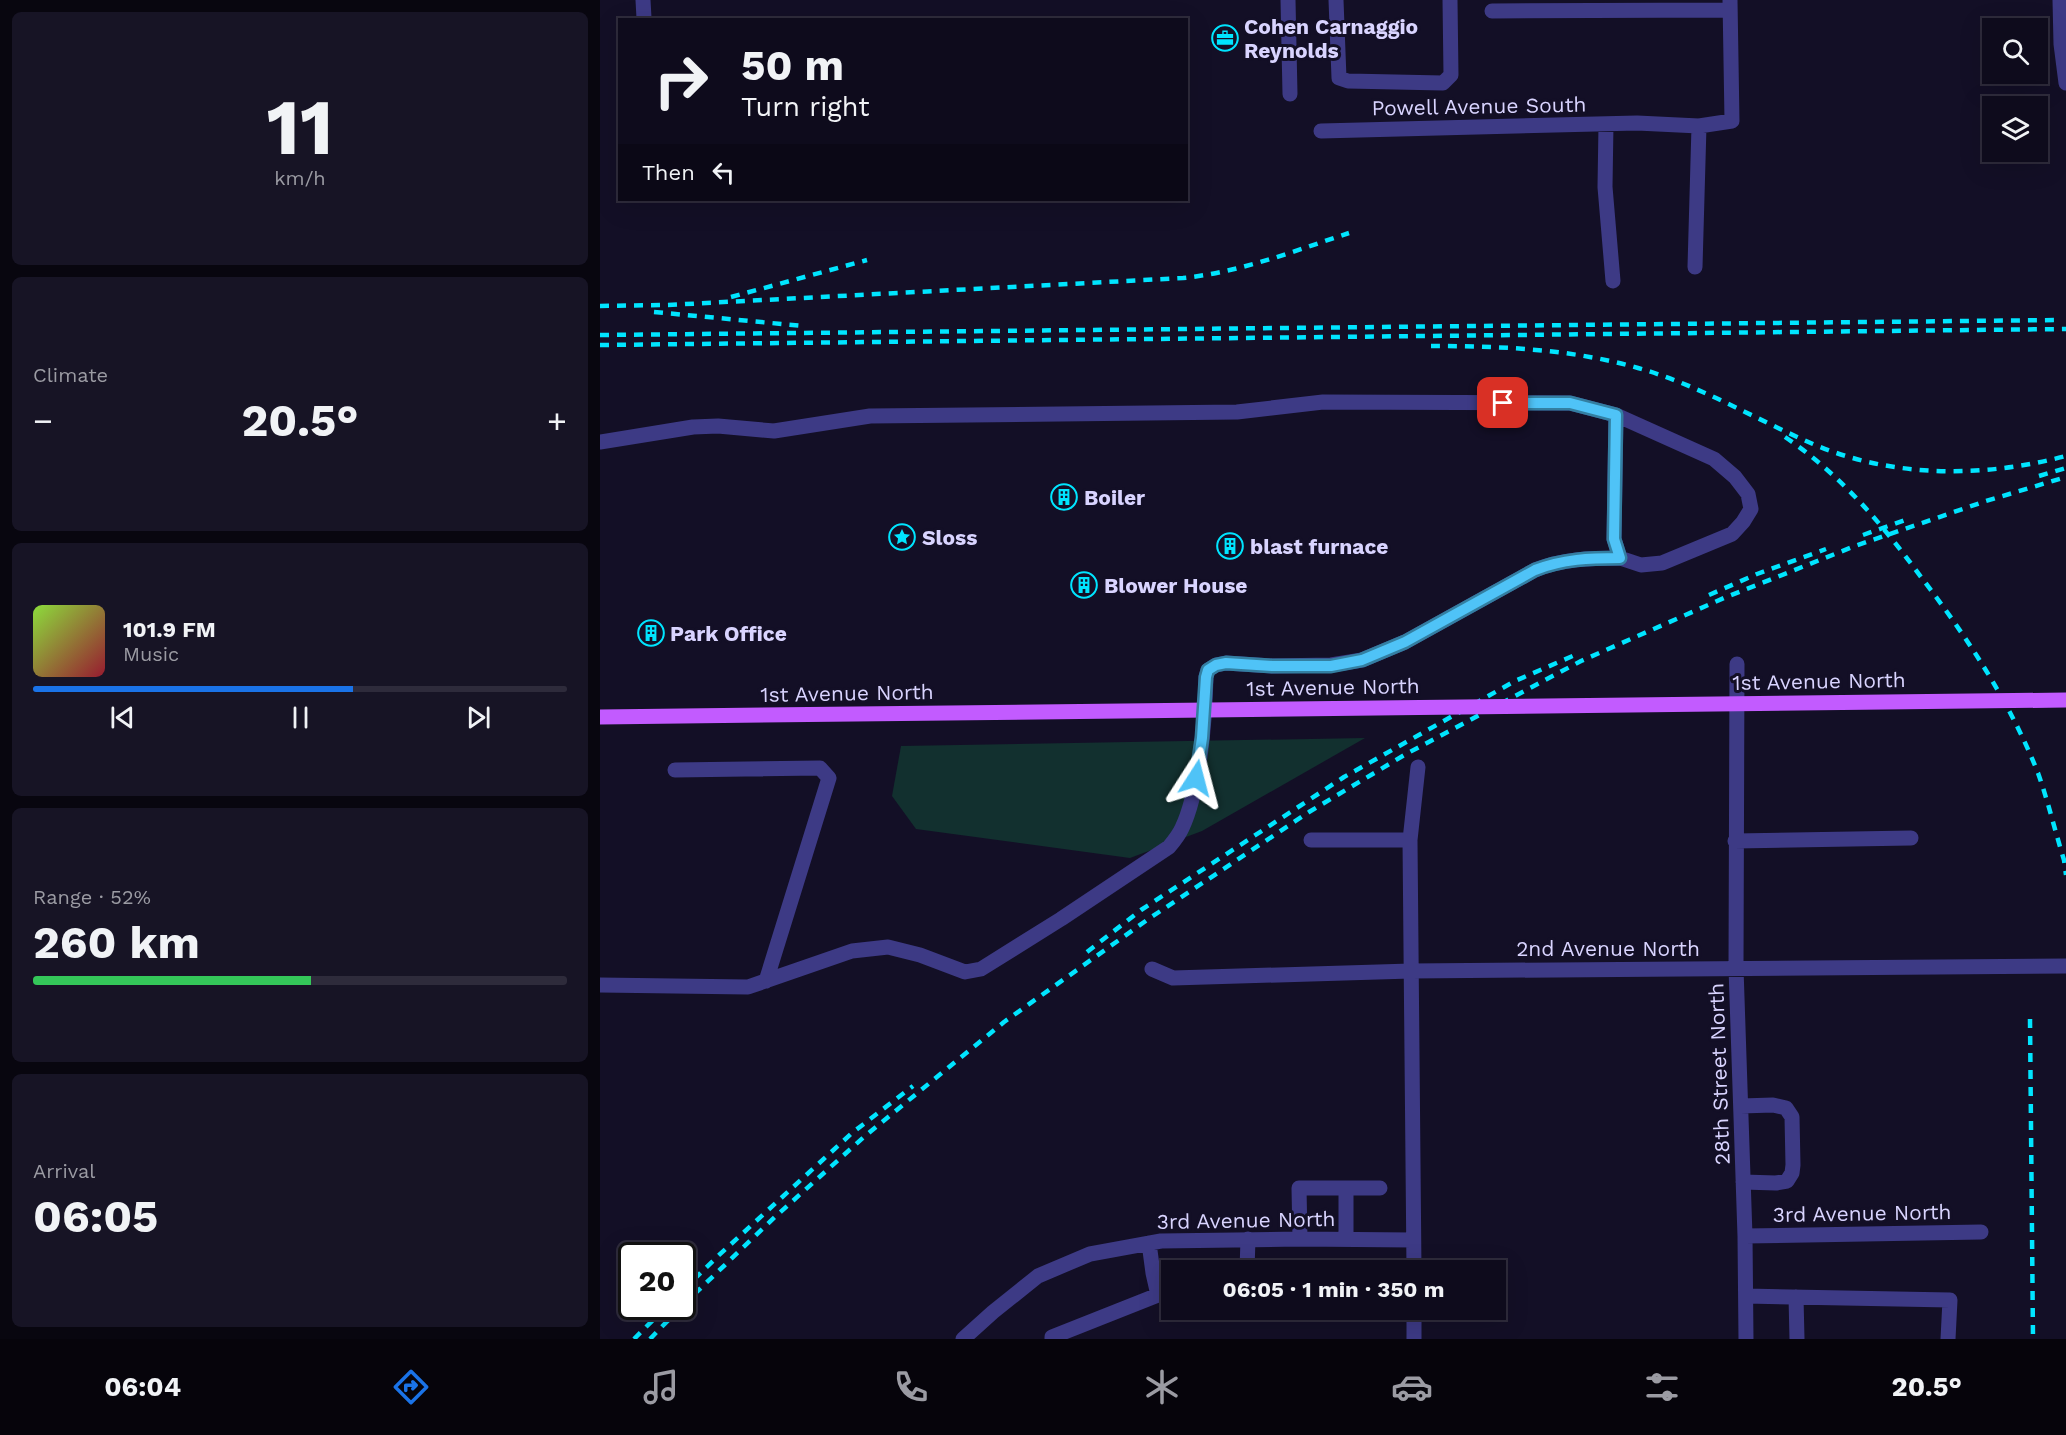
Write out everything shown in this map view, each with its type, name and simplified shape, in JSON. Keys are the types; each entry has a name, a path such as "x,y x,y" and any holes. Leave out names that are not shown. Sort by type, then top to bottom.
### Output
{"main road":[{"name":"1st Avenue North","path":"600,717 2066,700"}],"street":[{"path":"643,0 644,18"},
{"path":"1288,0 1290,94"},
{"path":"1336,0 1339,78 1348,81 1443,83 1451,75 1450,0"},
{"path":"2060,0 2061,44 2066,83"},
{"path":"1492,10 1730,5"},
{"name":"Powell Avenue South","path":"1321,131 1637,123 1699,126 1732,121 1730,5"},
{"path":"1606,124 1605,187 1613,281"},
{"path":"1695,267 1699,126"},
{"path":"600,442 693,427 718,426 774,431 870,416 1237,412 1323,402 1570,403 1616,415 1714,459 1735,477 1748,494 1751,509 1732,534 1662,563 1641,565 1620,558 1588,558 1552,563 1535,570 1405,642 1362,660 1331,666 1226,663 1216,665 1208,670 1206,677 1202,738 1187,815 1181,830 1169,847 1061,920 981,969 965,972 920,955 888,947 852,951 748,987 600,985"},
{"path":"1616,415 1614,539 1620,558"},
{"name":"28th Street North","path":"1737,664 1736,968 1746,1339"},
{"path":"1414,1260 1410,840 1418,767"},
{"path":"675,770 820,768 829,778 765,981"},
{"path":"1735,841 1911,838"},
{"path":"1311,840 1410,840"},
{"name":"2nd Avenue North","path":"1152,969 1173,978 1411,971 2066,966"},
{"path":"1741,1106 1773,1105 1786,1108 1792,1117 1792,1173 1787,1181 1743,1182"},
{"path":"1300,1239 1299,1188 1380,1188"},
{"path":"1346,1189 1346,1239"},
{"name":"3rd Avenue North","path":"1745,1236 1981,1232"},
{"path":"1247,1260 1248,1239"},
{"name":"3rd Avenue North","path":"963,1339 979,1334 1038,1276 1090,1254 1161,1240 1413,1240"},
{"path":"1149,1243 1152,1273 1161,1288"},
{"path":"1052,1339 1052,1337 1161,1296"},
{"path":"1746,1296 1950,1300 1948,1339"},
{"path":"1796,1297 1797,1339"},
{"path":"1414,1320 1414,1339"}],"green space":[{"path":"1365,738 1202,831 1130,858 916,829 892,796 901,746"}],"railway":[{"path":"600,306 668,305 1183,278 1247,266 1349,233"},
{"path":"731,297 867,260"},
{"path":"654,312 803,326"},
{"path":"600,335 2060,320"},
{"path":"600,345 2066,329"},
{"path":"1431,346 1536,350 1588,357 1638,368 1705,393 1813,444 1843,455 1906,469 1970,471 2003,468 2066,456"},
{"path":"1785,437 1824,467 1875,519 1906,557 1971,647 2001,696 2038,773 2064,860 2066,875"},
{"path":"2039,476 2066,468"},
{"path":"696,1293 776,1216 865,1136 1004,1022 1147,920 1309,812 1406,754 1581,661 1724,598 1855,546 1986,501 2066,477"},
{"path":"1863,535 1905,520"},
{"path":"1709,595 1757,574 1826,549"},
{"path":"1087,952 1141,910 1344,777 1515,681 1575,655"},
{"path":"2030,1019 2033,1339"},
{"path":"696,1277 852,1133 913,1086"},
{"path":"634,1339 653,1320"},
{"path":"650,1339 668,1320"}],"place":[{"name":"Cohen Carnaggio Reynolds","path":"1225,38"},
{"name":"Boiler","path":"1064,497"},
{"name":"Sloss","path":"902,537"},
{"name":"blast furnace","path":"1230,546"},
{"name":"Blower House","path":"1084,585"},
{"name":"Park Office","path":"651,633"}],"route":[{"path":"1196,778 1202,738 1206,677 1208,670 1216,665 1226,663 1331,666 1362,660 1405,642 1535,570 1552,563 1588,558 1620,558 1614,539 1616,415 1570,403 1503,403"}]}
